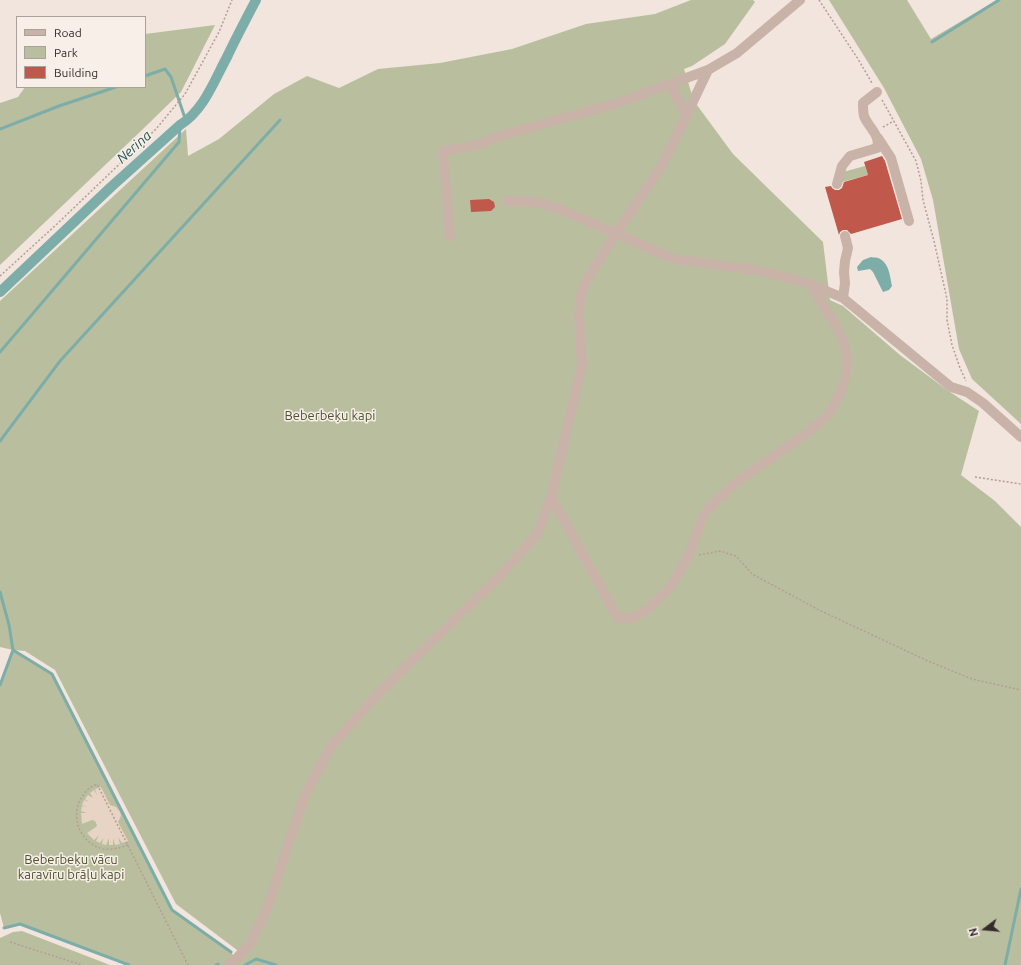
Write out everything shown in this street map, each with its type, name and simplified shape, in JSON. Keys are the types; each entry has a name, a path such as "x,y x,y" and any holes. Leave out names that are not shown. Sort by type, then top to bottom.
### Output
{"street":[{"path":"450,236 443,150 474,146 497,137 621,102 708,70 737,53 800,0"},
{"path":"228,965 250,944 267,909 306,793 332,745 383,689 501,576 538,533 551,497 582,365 579,318 580,298 585,283 616,233 663,164 708,70"},
{"path":"669,84 687,115"},
{"path":"877,92 863,103 864,116 892,158 909,221"},
{"path":"837,184 842,166 850,156 877,148 878,143 875,134"},
{"path":"507,202 537,202 557,208 674,259 762,271 810,284 843,298 952,387 967,392 1021,436"},
{"path":"843,298 845,261 848,248 845,236"},
{"path":"551,497 618,618 633,618 649,608 670,588 688,557 702,518 708,509 738,482 807,433 829,414 841,391 846,374 847,358 844,343 836,326 810,284"}],"path":[{"path":"0,276 57,224 156,129 185,94 219,32 232,0"},
{"path":"875,134 894,121"},
{"path":"975,477 1021,484"},
{"path":"688,557 720,551 736,556 752,574 819,610 928,661 972,679 1021,690"},
{"path":"128,846 104,849 87,841 82,835 77,821 77,808 84,794 89,788 97,784 188,965"},
{"path":"10,942 82,965"}],"green space":[{"path":"691,0 753,0 755,2 725,44 692,66 684,69 694,101 733,154 823,242 830,300 843,306 900,355 947,390 979,411 961,475 995,501 1021,527 1021,965 129,965 20,924 4,928 0,913 0,685 13,650 0,647 0,301 186,129 188,156 219,139 274,94 307,76 339,88 378,69 440,63 512,49 586,24 655,14","holes":["14,650 25,651 55,670 176,904 241,953 236,959 231,952 172,910 52,674"]},
{"path":"829,0 907,0 931,39 997,0 1021,0 1021,424 972,379 959,349 933,200 921,159 884,88"},
{"path":"215,25 181,92 0,265 0,103 18,97 24,88 146,88 146,34"},
{"path":"865,166 868,175 842,182 843,172"},
{"path":"22,931 110,965 0,965 0,938 13,932"}],"shaded area":[{"path":"101,787 110,805 116,807 120,812 121,816 118,822 128,841 122,843 118,837 120,844 115,845 113,838 113,845 109,845 109,838 106,845 102,844 103,838 100,843 96,841 99,835 94,840 87,833 96,827 97,825 95,821 92,820 82,824 81,813 87,813 81,811 82,806 87,807 82,805 84,800 89,802 85,799 88,795 93,798 90,793 94,790 97,795 95,789"}],"water":[{"path":"871,257 882,260 887,266 892,286 889,290 883,292 870,269 858,271 857,267 863,260"}],"building":[{"path":"882,156 885,161 902,219 851,234 847,230 843,230 839,235 825,187 831,186 835,190 839,190 842,188 844,182 868,175 864,162"},
{"path":"489,199 494,202 495,207 491,211 471,212 470,200"}],"waterway":[{"name":"Neriņa","path":"0,292 111,187 196,111 213,85 256,0"},
{"path":"932,42 999,0"},
{"path":"146,76 165,69 171,77 186,121"},
{"path":"0,129 59,106 113,88"},
{"path":"0,441 60,361 280,120"},
{"path":"0,352 179,142 180,125"},
{"path":"0,592 9,625 13,650 0,685"},
{"path":"13,650 52,674 172,910 231,952"},
{"path":"1005,965 1021,889"},
{"path":"4,928 20,924 129,965"},
{"path":"245,965 256,959 276,965"}],"park label":[{"name":"Beberbeķu kapi","path":"330,416"},
{"name":"Beberbeķu vācu karavīru brāļu kapi","path":"71,868"}]}
